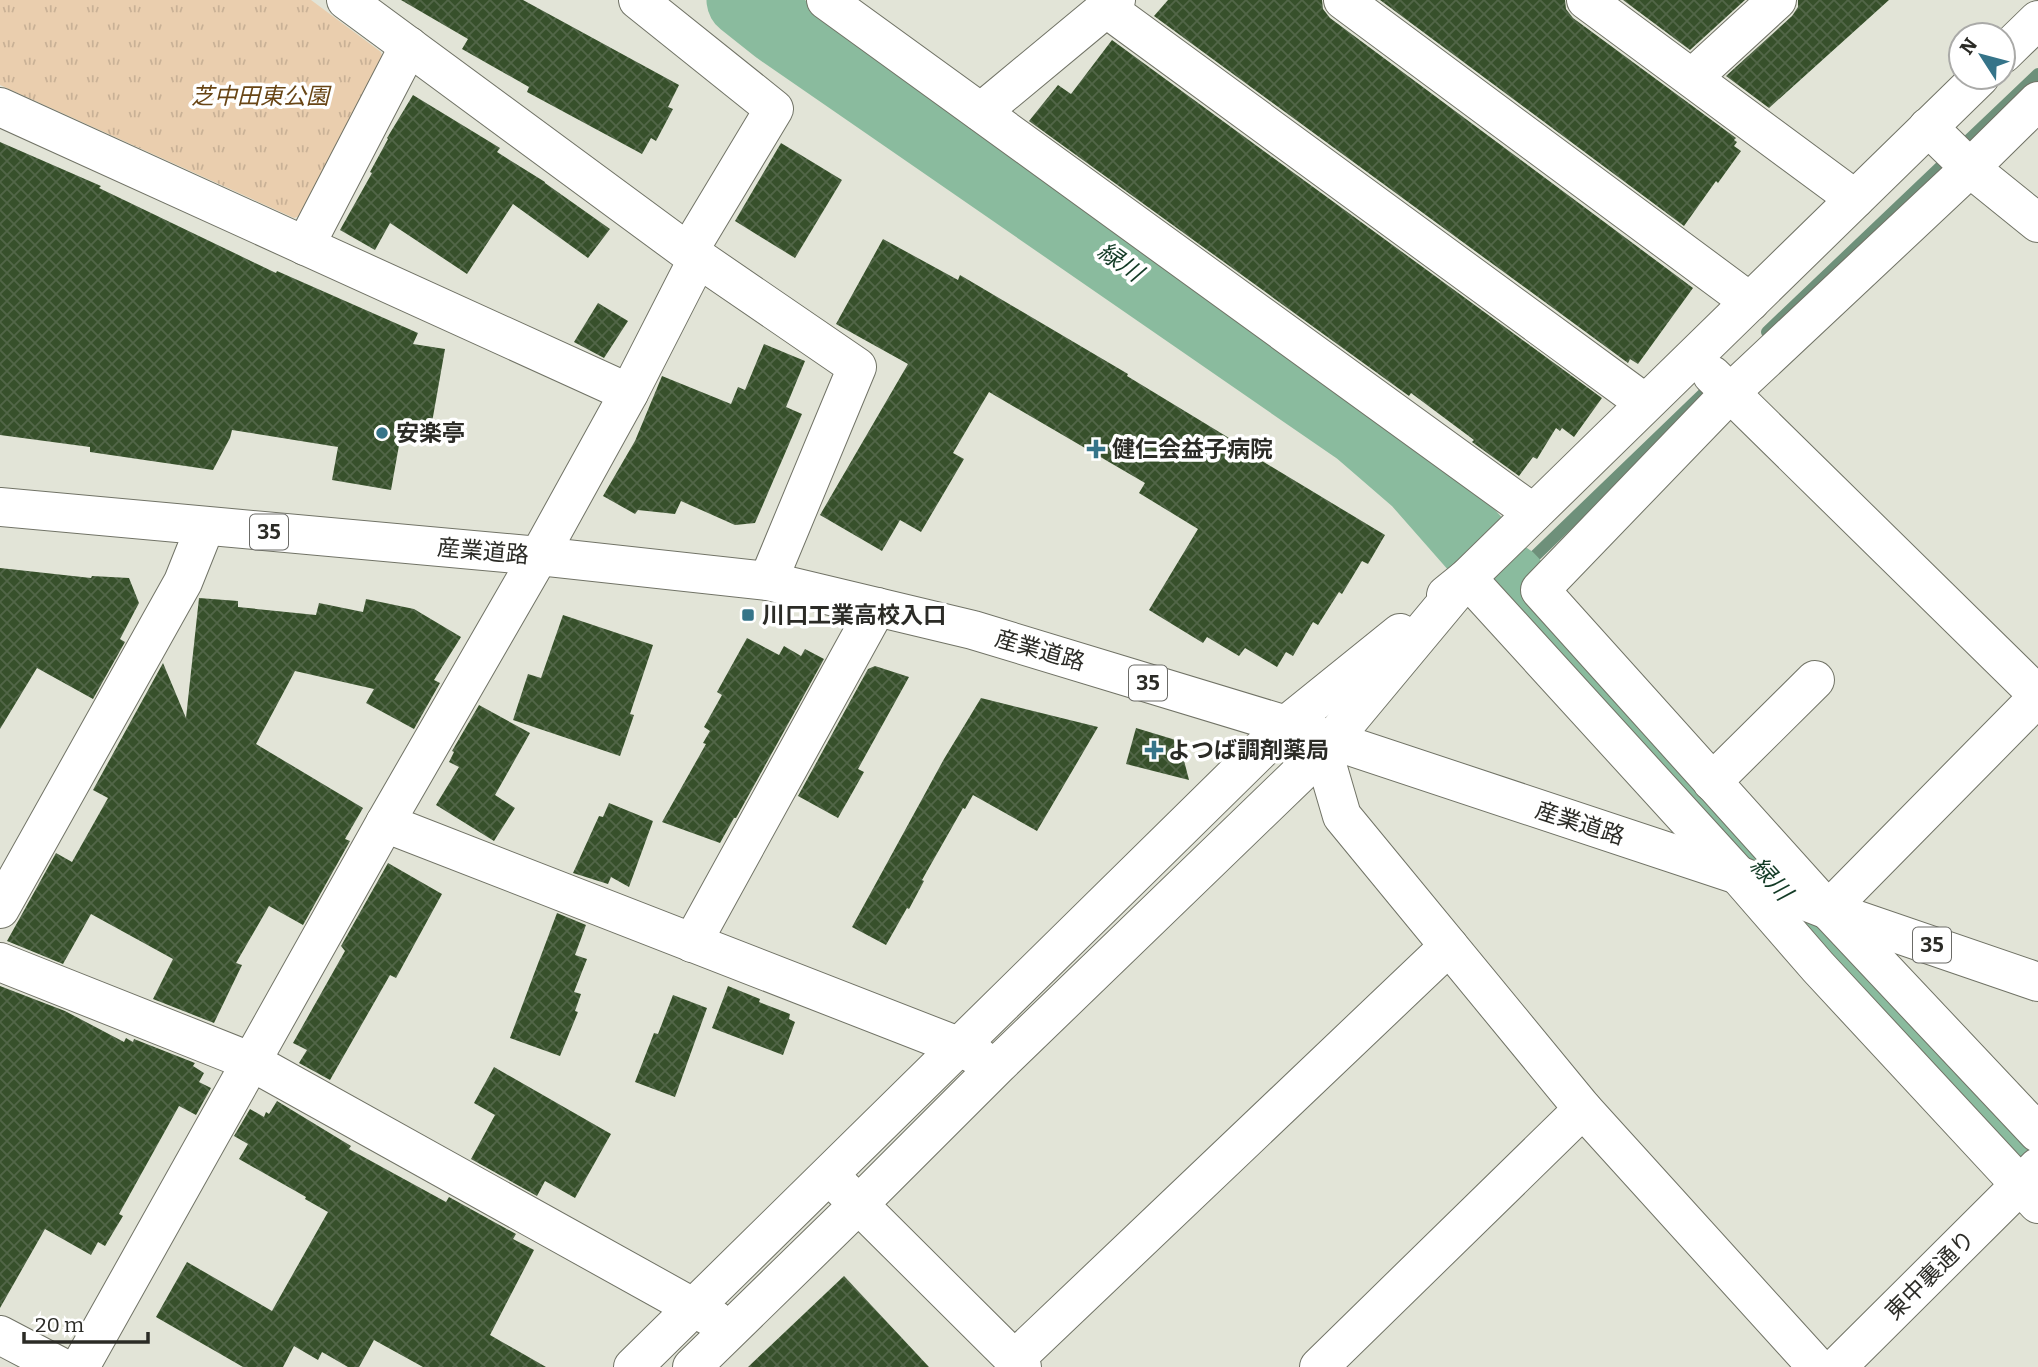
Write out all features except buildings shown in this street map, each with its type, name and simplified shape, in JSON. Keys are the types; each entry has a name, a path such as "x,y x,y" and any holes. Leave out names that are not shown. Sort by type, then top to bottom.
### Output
{"street":[{"path":"346,0 693,255 857,367 768,581"},
{"path":"80,1367 629,393 693,255 774,109 638,0"},
{"path":"826,0 981,112 1521,526"},
{"path":"1343,0 1750,302"},
{"path":"1586,0 1855,198"},
{"path":"1692,78 1777,0"},
{"path":"981,112 1111,4 1645,403"},
{"path":"2017,40 2038,20"},
{"path":"305,246 409,46"},
{"path":"633,1367 1286,726 1468,577 1965,91"},
{"path":"2038,101 1730,393 1540,590 1826,909 2038,1133"},
{"path":"0,107 629,393"},
{"path":"1928,127 1970,168 2038,223"},
{"path":"1693,356 2038,696 1826,909"},
{"name":"産業道路","path":"0,508 538,556 768,581 1000,638 1286,726 1327,746 1740,876 1826,909 2038,982"},
{"path":"0,909 183,582 205,527"},
{"path":"692,1367 1327,746 1468,577"},
{"path":"1468,577 1740,876 1818,967 2030,1185"},
{"path":"692,943 877,607"},
{"path":"1712,782 1815,680"},
{"path":"1327,746 1342,816 1583,1109 1817,1367"},
{"path":"385,823 958,1046 997,1066"},
{"path":"827,1174 860,1203 1018,1363 1449,946"},
{"path":"0,962 252,1062 732,1328"},
{"path":"1319,1367 1583,1109"},
{"name":"東中裏通り","path":"1837,1367 2030,1185"},
{"path":"0,1335 61,1367"}],"green space":[{"name":"芝中田東公園","path":"0,0 311,0 381,52 386,71 308,213 294,218 0,85"}],"waterway":[{"name":"緑川","path":"744,0 778,27 1360,429 1419,480 1477,546"},
{"path":"1767,332 2038,74"},
{"path":"1491,561 1509,581 1704,393"},
{"name":"緑川","path":"1509,581 1579,668 1753,855 2038,1171"}],"place":[{"name":"安楽亭","path":"382,433"},
{"name":"健仁会益子病院","path":"1096,449"},
{"name":"川口工業高校入口","path":"748,615"},
{"name":"よつば調剤薬局","path":"1154,750"}]}
